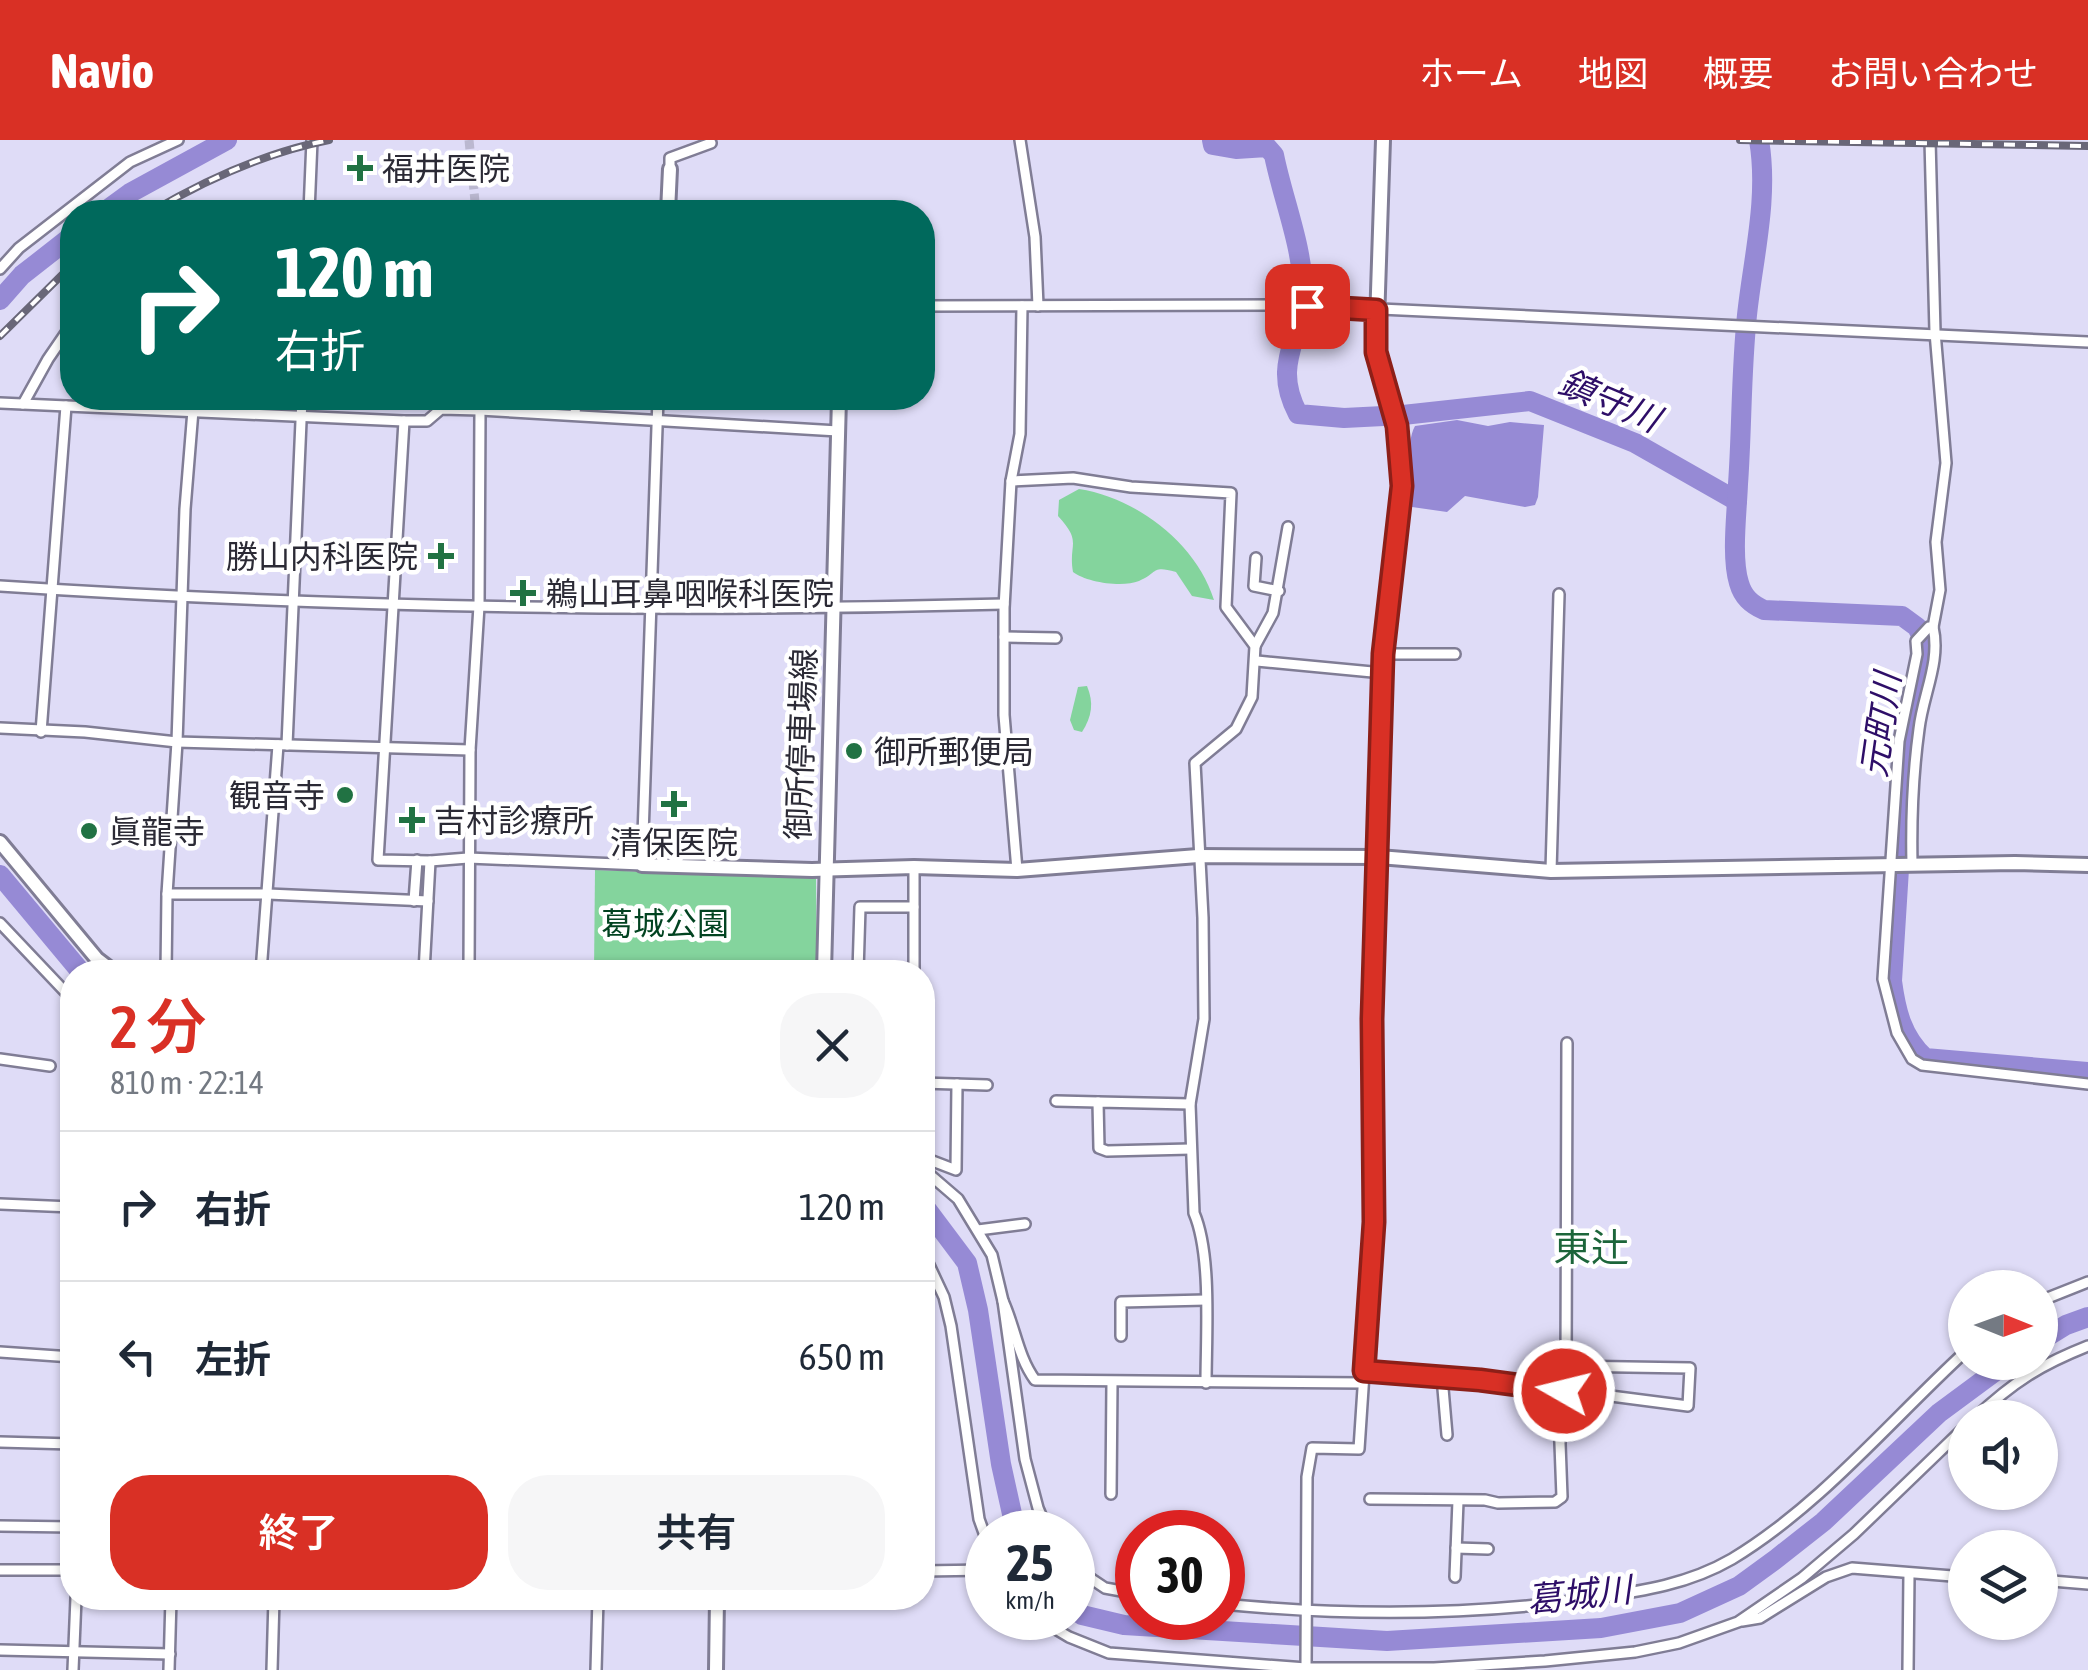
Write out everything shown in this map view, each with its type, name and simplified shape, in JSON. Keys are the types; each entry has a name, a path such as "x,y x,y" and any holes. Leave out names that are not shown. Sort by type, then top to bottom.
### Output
{"street":[{"path":"81,200 130,162 178,140"},
{"path":"310,200 312,140"},
{"path":"1020,140 1035,237 1038,306"},
{"path":"1306,1666 1307,1477 1312,1448 1359,1449 1374,1222 1372,1019 1383,654 1402,486 1397,426 1376,352 1383,140"},
{"path":"1912,864 1917,742 1935,661 1931,627 1940,590 1936,542 1946,463 1935,332 1930,140"},
{"path":"669,200 670,158 711,143"},
{"path":"0,269 18,248 60,216"},
{"path":"935,306 1294,305 2088,342"},
{"path":"1016,870 1004,715 1004,604 1011,481 1020,434 1022,306"},
{"path":"23,404 60,342"},
{"path":"0,403 60,406"},
{"path":"42,732 66,410"},
{"path":"168,410 404,421 426,421 440,410"},
{"path":"262,960 283,745 302,410"},
{"path":"469,960 470,750 479,606 480,410 838,431"},
{"path":"575,410 575,415"},
{"path":"642,864 657,410"},
{"name":"御所停車場線","path":"824,960 839,410"},
{"path":"166,960 193,411"},
{"path":"404,421 378,860 468,858 812,870 1016,870 1198,856 1379,858 1551,872 1912,864 2088,865"},
{"path":"1011,481 1073,478 1131,487 1231,493 1226,606 1255,646 1256,661 1252,697 1244,717 1236,729 1195,763 1204,918 1204,1019 1190,1104 1194,1213 1200,1226 1206,1300 1206,1383"},
{"path":"1255,646 1274,613 1288,527"},
{"path":"1256,558 1254,586 1279,591"},
{"path":"0,586 479,606 832,609 1004,604"},
{"path":"1551,872 1559,594"},
{"path":"1931,627 1916,642 1917,654 1899,741 1882,979 1897,1033 1912,1059 1938,1069 2088,1084"},
{"path":"1004,636 1056,638"},
{"path":"1383,654 1455,654"},
{"path":"1256,661 1383,672"},
{"path":"0,728 178,742 470,750"},
{"path":"0,842 98,960"},
{"path":"414,901 417,860"},
{"path":"425,960 430,861"},
{"path":"914,867 914,960"},
{"path":"167,894 428,900"},
{"path":"858,960 860,906 914,907"},
{"path":"0,923 60,986"},
{"path":"1370,1500 1555,1502 1562,1497 1559,1417 1566,1366 1567,1043"},
{"path":"0,1059 50,1066"},
{"path":"935,1083 987,1084"},
{"path":"935,1162 956,1170 957,1084"},
{"path":"1056,1102 1190,1104"},
{"path":"1098,1102 1098,1148 1191,1149"},
{"path":"935,1180 958,1200 992,1255 1003,1300 1025,1459 1039,1510"},
{"path":"0,1204 60,1206"},
{"path":"978,1230 1025,1224"},
{"path":"935,1277 944,1296 978,1510"},
{"path":"2058,1294 2088,1282"},
{"path":"1003,1300 1025,1367 1034,1380 1363,1383"},
{"path":"1121,1336 1121,1302 1206,1300"},
{"path":"1994,1400 2011,1384 2088,1346"},
{"path":"0,1352 60,1357"},
{"path":"1364,1371 1442,1376 1688,1406 1690,1368 1566,1366"},
{"path":"1245,1607 1307,1614 1453,1612 1551,1604 1680,1584 1730,1560 1801,1510 1948,1368"},
{"path":"1442,1376 1447,1434"},
{"path":"1112,1382 1112,1494"},
{"path":"0,1442 60,1444"},
{"path":"1738,1622 1802,1578 1854,1534 1948,1443"},
{"path":"1455,1577 1458,1501"},
{"path":"0,1526 60,1527"},
{"path":"1456,1548 1488,1548"},
{"path":"1076,1640 1109,1653 1192,1661 1434,1668 1635,1652 1679,1644 1760,1618 1826,1577 1852,1568 1948,1576"},
{"path":"0,1570 60,1570"},
{"path":"935,1571 965,1570"},
{"path":"1908,1670 1909,1574"},
{"path":"2058,1582 2088,1584"},
{"path":"74,1670 76,1610"},
{"path":"169,1670 171,1610"},
{"path":"272,1670 274,1610"},
{"path":"596,1670 598,1610"},
{"path":"716,1670 717,1610"},
{"path":"0,1650 170,1654"},
{"path":"1192,1661 1203,1670"},
{"path":"1225,1670 1236,1664"}],"green space":[{"path":"1079,489 1122,502 1162,526 1193,560 1214,600 1192,596 1176,572 1168,570 1123,584 1095,581 1073,572 1072,538 1058,516 1059,500"},
{"path":"1087,686 1091,709 1082,732 1074,730 1070,720 1078,687"},
{"name":"葛城公園","path":"595,870 816,878 817,960 594,960"}],"shaded area":[{"path":"1457,420 1488,426 1510,422 1544,425 1535,505 1525,507 1465,496 1447,512 1412,507 1408,466 1415,426"}],"waterway":[{"path":"120,200 227,140"},
{"name":"鎮守川","path":"1212,140 1213,145 1236,149 1267,147 1274,155 1302,276 1301,310 1287,366 1290,396 1298,414 1344,418 1403,415 1530,401 1635,443 1737,501"},
{"name":"元町川","path":"1759,140 1761,206 1745,336 1735,534 1741,588 1748,600 1764,610 1902,616 1917,627 1925,643 1907,741 1892,981 1898,1013 1911,1041 1925,1058 2088,1072"},
{"path":"0,300 22,275 60,245"},
{"name":"葛城川","path":"0,875 71,960"},
{"name":"葛城川","path":"935,1220 967,1263 1011,1510"},
{"name":"葛城川","path":"2058,1330 2088,1317"},
{"name":"葛城川","path":"1095,1618 1124,1625 1387,1641 1601,1628 1680,1613 1739,1586 1776,1559 1823,1522 1939,1413 1984,1380"}],"tunnel":[{"path":"469,140 475,200"}],"railway":[{"path":"173,200 237,168 329,140"},
{"path":"1740,140 2088,146"},
{"path":"0,336 60,277"}],"place":[{"name":"福井医院","path":"360,168"},
{"name":"勝山内科医院","path":"441,556"},
{"name":"鵜山耳鼻咽喉科医院","path":"523,593"},
{"name":"御所郵便局","path":"854,751"},
{"name":"観音寺","path":"345,795"},
{"name":"清保医院","path":"674,804"},
{"name":"吉村診療所","path":"412,820"},
{"name":"眞龍寺","path":"89,831"}],"district":[{"name":"東辻","path":"1591,1247"}],"route":[{"path":"1307,306 1376,310 1376,352 1397,426 1402,486 1383,654 1372,1019 1374,1222 1364,1371 1564,1391"}]}
